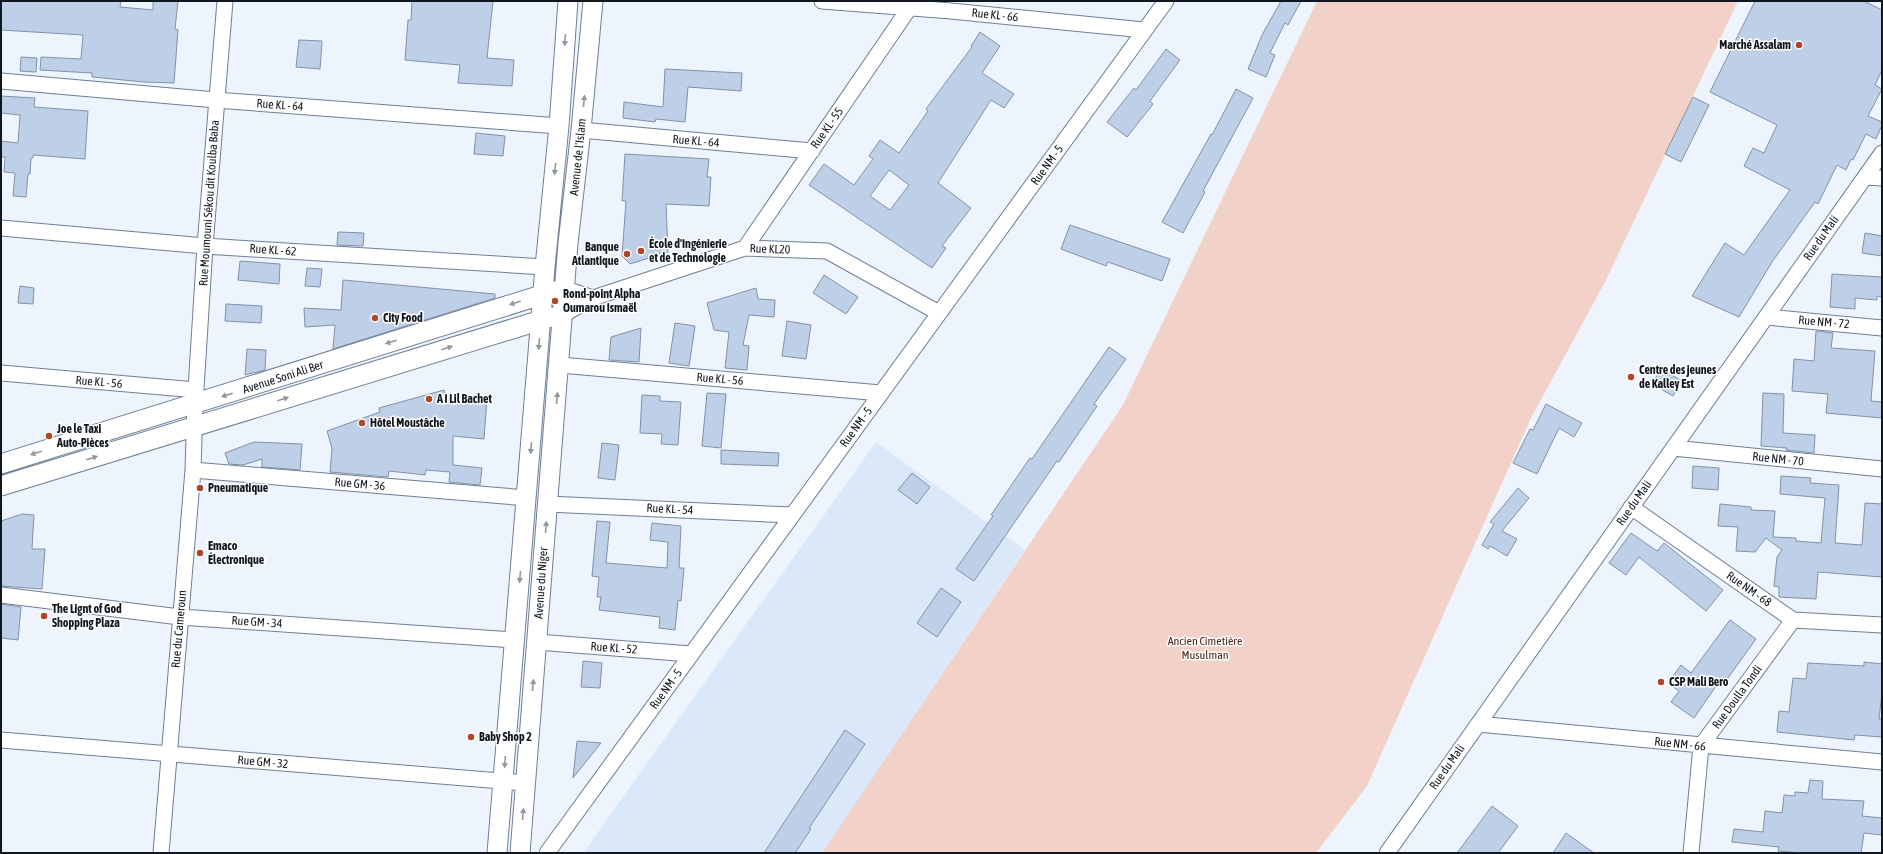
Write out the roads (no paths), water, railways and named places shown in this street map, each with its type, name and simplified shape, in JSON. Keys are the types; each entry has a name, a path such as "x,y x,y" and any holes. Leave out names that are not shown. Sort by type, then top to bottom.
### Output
{"main road":[{"name":"Avenue de l'Islam","path":"543,294 559,126 568,1"},
{"name":"Avenue de l'Islam","path":"564,314 568,243 581,130 593,1"},
{"name":"Avenue Soni Ali Ber","path":"1,464 196,397 543,294 566,289"},
{"path":"541,320 543,294"},
{"name":"Avenue Soni Ali Ber","path":"1,486 564,314"},
{"name":"Avenue du Niger","path":"520,853 547,504 564,314"},
{"name":"Avenue du Niger","path":"497,853 541,320"}],"street":[{"name":"Rue Moumouni Sékou dit Koulba Baba","path":"196,397 205,246 225,1"},
{"name":"Rue KL - 66","path":"822,1 910,8 951,6 1144,30"},
{"name":"Rue NM - 5","path":"547,853 1166,1"},
{"name":"Rue KL - 55","path":"744,248 910,8"},
{"name":"Rue KL - 64","path":"1,81 216,100 559,126"},
{"name":"Rue KL - 64","path":"581,130 812,151"},
{"name":"Rue du Mali","path":"1387,853 1882,153"},
{"path":"1865,177 1882,178"},
{"name":"Rue KL - 62","path":"1,228 205,246 545,267"},
{"name":"Rue KL20","path":"564,314 593,298 744,248 827,251 939,314"},
{"path":"566,289 593,298"},
{"name":"Rue NM - 72","path":"1766,317 1882,328"},
{"name":"Rue KL - 56","path":"560,365 881,393"},
{"name":"Rue KL - 56","path":"1,374 196,397"},
{"name":"Rue du Cameroun","path":"161,853 193,470 196,397"},
{"name":"Rue NM - 70","path":"1673,448 1882,469"},
{"name":"Rue GM - 36","path":"193,470 527,498"},
{"name":"Rue KL - 54","path":"547,504 792,515"},
{"name":"Rue NM - 68","path":"1631,507 1793,620"},
{"name":"Rue GM - 34","path":"1,596 180,617 514,640"},
{"path":"1793,620 1882,625"},
{"name":"Rue Doulla Tondi","path":"1701,746 1793,620"},
{"name":"Rue KL - 52","path":"537,642 691,654"},
{"name":"Rue NM - 66","path":"1478,724 1882,762"},
{"name":"Rue GM - 32","path":"1,740 525,784"},
{"path":"1690,853 1701,746"}],"place":[{"name":"Marché Assalam","path":"1799,45"},
{"name":"École d'Ingénierie et de Technologie","path":"641,251"},
{"name":"Banque Atlantique","path":"627,254"},
{"name":"Rond-point Alpha Oumarou Ismaël","path":"555,301"},
{"name":"City Food","path":"375,318"},
{"name":"Centre des jeunes de Kalley Est","path":"1631,377"},
{"name":"A I Lil Bachet","path":"429,399"},
{"name":"Hôtel Moustâche","path":"362,423"},
{"name":"Joe le Taxi Auto-Pièces","path":"49,436"},
{"name":"Pneumatique","path":"200,488"},
{"name":"Emaco Électronique","path":"200,553"},
{"name":"The Lignt of God Shopping Plaza","path":"44,616"},
{"name":"CSP Mali Bero","path":"1661,682"},
{"name":"Baby Shop 2","path":"471,737"}],"park label":[{"name":"Ancien Cimetière Musulman","path":"1205,648"}]}
